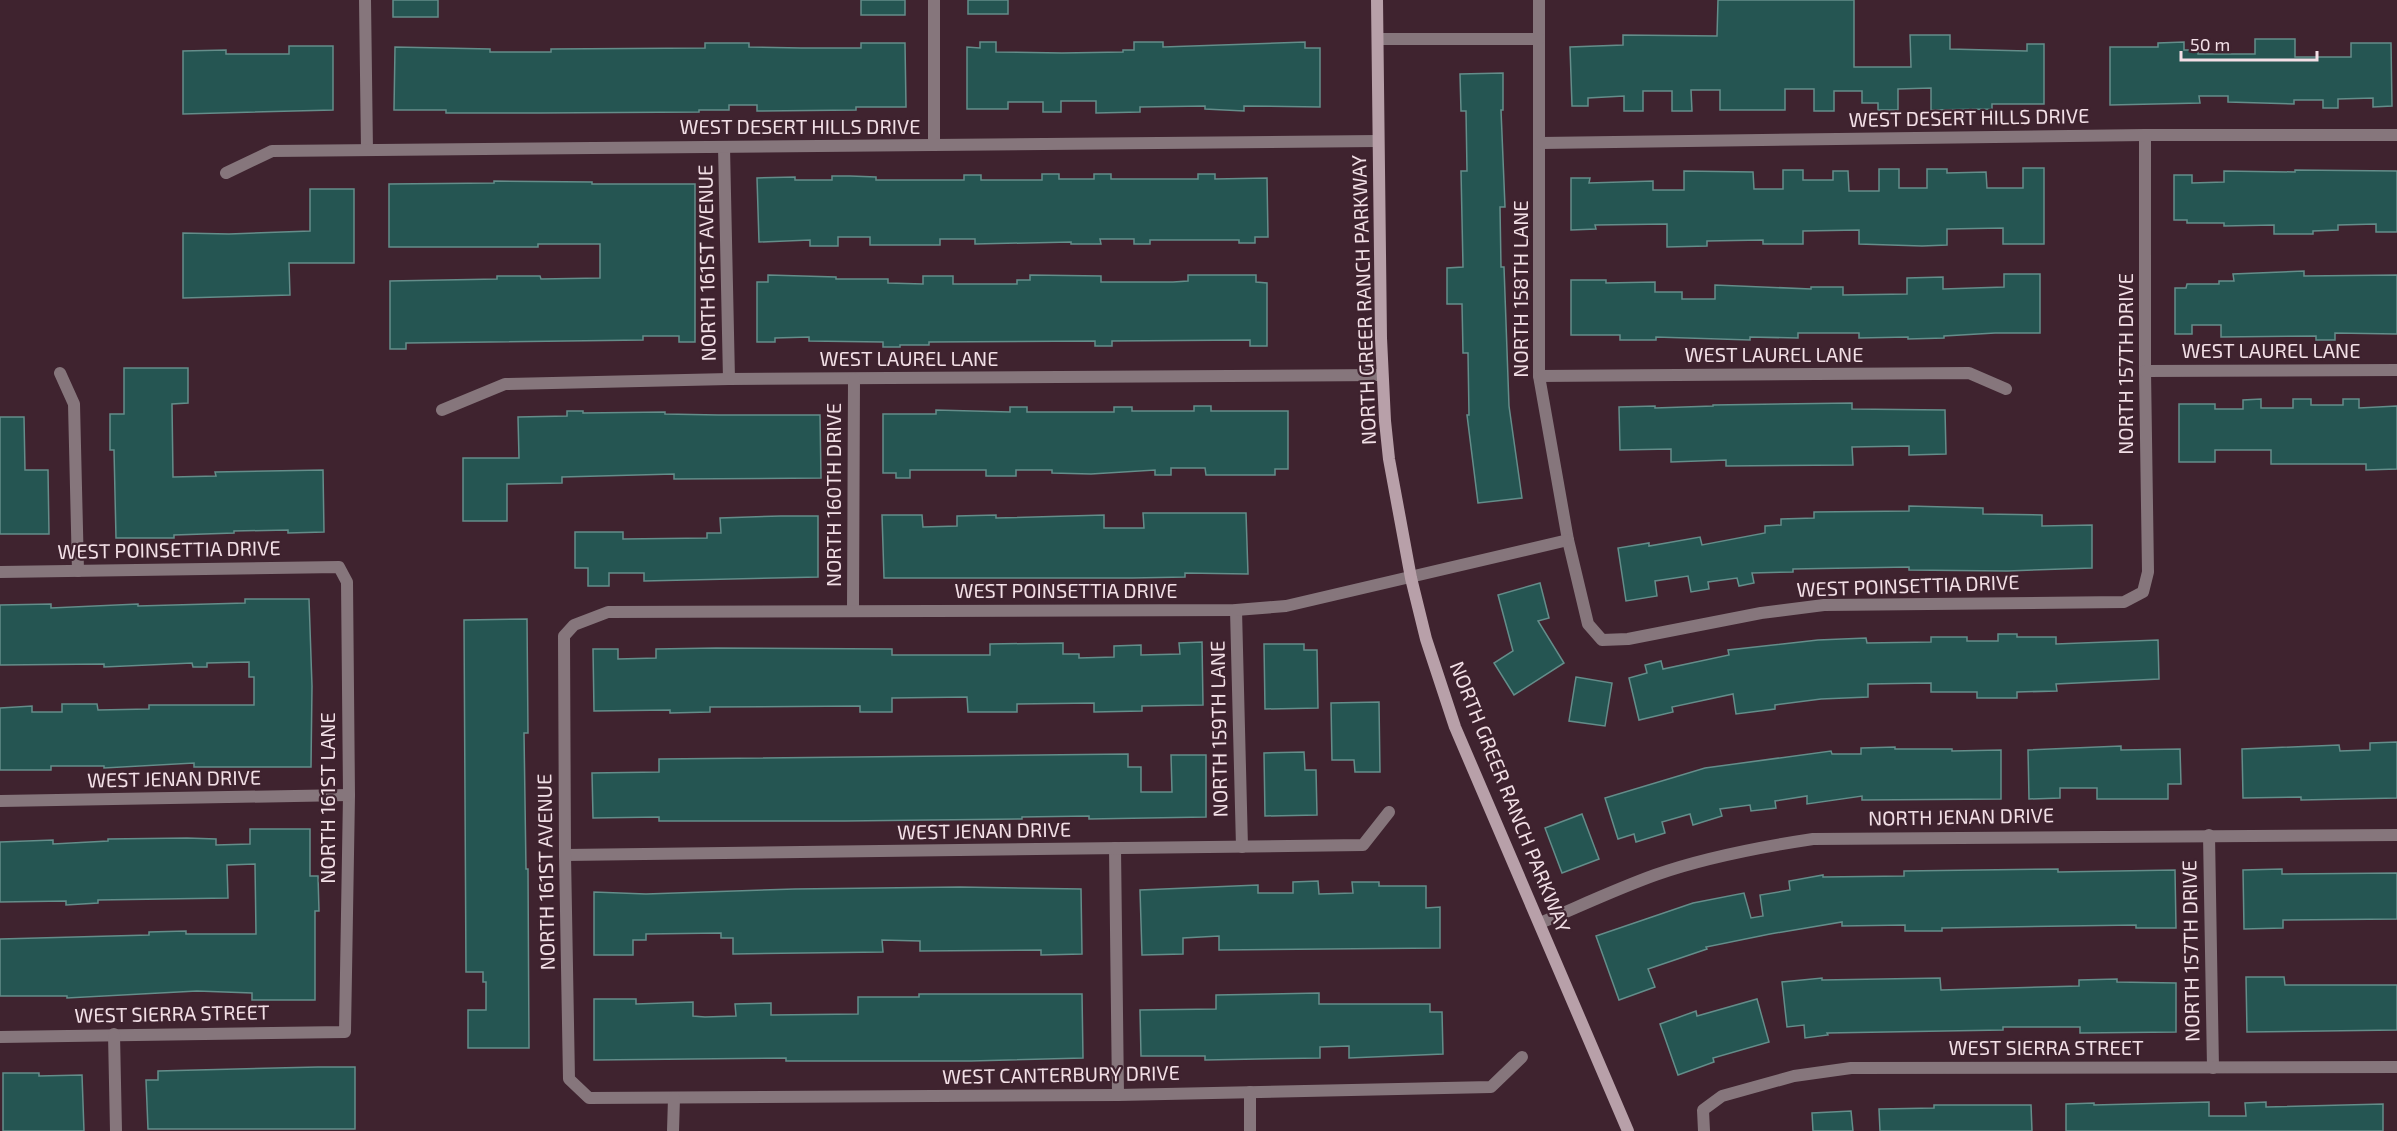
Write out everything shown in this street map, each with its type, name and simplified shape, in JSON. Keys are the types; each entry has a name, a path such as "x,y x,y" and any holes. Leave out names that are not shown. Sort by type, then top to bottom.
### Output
{"street":[{"path":"365,0 367,150"},
{"path":"934,0 934,145"},
{"name":"NORTH GREER RANCH PARKWAY","path":"1377,0 1382,375 1389,459 1411,578 1426,639 1455,727 1628,1131"},
{"name":"NORTH 158TH LANE","path":"1539,0 1541,143 1539,376 1568,540 1588,624 1602,640"},
{"path":"1378,39 1539,39"},
{"name":"WEST DESERT HILLS DRIVE","path":"1541,143 2145,135 2397,135"},
{"name":"NORTH 157TH DRIVE","path":"2143,592 2148,572 2145,135"},
{"name":"WEST DESERT HILLS DRIVE","path":"226,173 272,151 1378,141"},
{"name":"NORTH 161ST AVENUE","path":"724,147 729,379"},
{"name":"WEST LAUREL LANE","path":"2145,371 2397,370"},
{"path":"60,373 74,404 78,571"},
{"name":"WEST LAUREL LANE","path":"1539,376 1969,373 2006,389"},
{"name":"WEST LAUREL LANE","path":"441,410 505,384 729,379 1382,375"},
{"name":"NORTH 160TH DRIVE","path":"853,611 854,379"},
{"name":"WEST POINSETTIA DRIVE","path":"564,636 574,625 608,612 1236,610 1286,606 1568,540"},
{"name":"WEST POINSETTIA DRIVE","path":"0,572 339,567"},
{"name":"NORTH 161ST LANE","path":"339,567 346,582 350,795 345,1032"},
{"name":"WEST POINSETTIA DRIVE","path":"1602,640 1628,639 1761,613 1824,605 2124,602 2143,592"},
{"name":"NORTH 159TH LANE","path":"1236,610 1242,847"},
{"name":"NORTH 161ST AVENUE","path":"564,636 564,855 569,1079 589,1098"},
{"name":"WEST JENAN DRIVE","path":"0,801 350,795"},
{"name":"WEST JENAN DRIVE","path":"564,855 1364,845 1389,812"},
{"name":"NORTH 157TH DRIVE","path":"2209,835 2213,1068"},
{"name":"NORTH JENAN DRIVE","path":"1540,924 1655,875 1766,846 1813,839 2397,835"},
{"path":"1115,849 1118,1095"},
{"name":"WEST SIERRA STREET","path":"0,1036 345,1032"},
{"path":"114,1034 116,1131"},
{"name":"WEST CANTERBURY DRIVE","path":"589,1098 1118,1095 1491,1087 1521,1057"},
{"name":"WEST SIERRA STREET","path":"1704,1131 1703,1110 1722,1096 1794,1076 1851,1068 2397,1067"},
{"path":"1250,1092 1250,1131"},
{"path":"673,1131 674,1098"}],"building":[{"path":"393,0 438,0 438,17 393,17"},
{"path":"861,0 905,0 905,15 861,15"},
{"path":"968,0 1008,0 1008,14 968,14"},
{"path":"1718,0 1854,0 1854,67 1911,67 1910,35 1950,35 1950,49 2027,51 2027,44 2044,44 2044,104 1992,104 1992,109 1931,110 1931,88 1898,89 1898,110 1878,110 1878,103 1862,103 1862,91 1834,91 1834,111 1814,111 1814,89 1785,89 1785,110 1720,110 1720,90 1691,90 1692,111 1672,111 1672,91 1643,91 1643,111 1624,111 1624,96 1588,98 1588,106 1572,106 1570,47 1623,45 1623,35 1717,36"},
{"path":"2255,39 2295,39 2295,57 2351,57 2351,43 2391,43 2392,106 2373,107 2373,98 2338,99 2338,108 2323,108 2323,100 2294,100 2294,104 2228,102 2228,96 2199,96 2200,103 2110,105 2110,47 2158,47 2158,43 2184,42 2184,50 2198,50 2198,54 2255,54"},
{"path":"980,42 996,42 996,52 1062,53 1123,52 1123,50 1134,50 1134,42 1163,42 1163,47 1305,42 1305,48 1320,48 1320,107 1244,106 1244,111 1205,109 1205,106 1140,107 1140,112 1096,113 1096,101 1061,101 1061,112 1043,112 1043,102 1008,102 1008,109 967,109 967,47 980,48"},
{"path":"705,43 749,43 749,47 861,48 861,43 905,43 906,107 757,111 757,105 729,105 729,110 699,110 699,112 540,113 446,113 446,110 394,110 395,47 490,49 490,52 551,52 551,49 705,48"},
{"path":"289,46 333,46 333,110 183,114 183,51 226,50 226,54 289,54"},
{"path":"1503,73 1503,110 1501,110 1505,207 1500,207 1501,267 1504,267 1509,406 1522,498 1478,503 1467,415 1469,415 1468,353 1463,353 1462,304 1447,304 1447,268 1463,267 1461,171 1467,171 1466,111 1461,111 1460,74"},
{"path":"2023,168 2044,168 2044,244 2003,244 2003,228 1947,229 1947,245 1922,246 1859,244 1859,230 1803,231 1803,244 1763,244 1763,240 1707,241 1707,246 1667,247 1667,224 1595,225 1596,229 1571,230 1571,178 1590,178 1589,183 1653,181 1653,190 1684,190 1684,171 1753,172 1754,189 1783,189 1783,170 1803,170 1803,180 1833,180 1833,171 1848,171 1849,191 1879,191 1879,169 1899,169 1899,188 1927,188 1927,169 1947,169 1947,173 1986,172 1987,188 2023,188"},
{"path":"2295,170 2397,171 2397,232 2376,232 2376,224 2338,225 2338,230 2313,231 2313,234 2274,234 2274,225 2224,226 2224,223 2187,223 2187,220 2174,220 2174,175 2192,175 2192,183 2224,182 2224,171 2295,172"},
{"path":"1042,174 1059,174 1059,179 1094,179 1094,174 1111,174 1111,179 1198,179 1198,174 1215,174 1215,179 1267,178 1268,237 1255,237 1255,243 1239,243 1239,240 1150,240 1150,244 1134,244 1134,239 1100,239 1101,244 1071,244 1071,242 975,244 975,239 940,239 940,245 870,245 870,237 838,237 838,246 810,246 810,240 759,242 757,178 795,177 795,180 832,180 832,176 850,176 876,177 876,180 964,180 964,175 981,175 981,180 1042,180"},
{"path":"494,181 695,184 695,342 679,342 679,336 643,336 643,340 406,343 406,349 390,349 390,281 497,279 497,276 540,276 541,279 600,278 600,244 538,244 538,247 389,247 389,184 494,183"},
{"path":"310,189 354,189 354,263 289,263 290,295 183,298 183,233 310,231"},
{"path":"2304,271 2304,276 2397,275 2397,334 2335,333 2335,340 2316,340 2316,336 2221,337 2221,325 2192,325 2192,334 2175,334 2175,288 2186,288 2187,284 2219,284 2219,281 2234,281 2233,274"},
{"path":"2004,274 2040,274 2040,333 1995,333 1908,339 1908,337 1859,338 1859,333 1798,333 1798,338 1750,337 1750,340 1656,337 1656,340 1620,340 1620,335 1571,335 1571,280 1606,280 1606,283 1655,282 1655,292 1682,292 1682,299 1715,299 1715,285 1811,289 1811,287 1843,287 1843,295 1907,294 1907,278 1943,277 1943,289 2004,287"},
{"path":"768,275 888,279 888,283 923,284 923,276 953,276 953,284 1017,284 1017,280 1030,280 1030,275 1101,276 1101,282 1173,282 1188,281 1188,275 1256,275 1256,282 1267,283 1267,346 1250,346 1250,340 1112,341 1112,346 1095,346 1095,341 929,342 929,345 900,345 900,347 883,347 883,342 809,341 809,337 775,338 775,342 757,342 757,282 768,282"},
{"path":"124,368 188,368 188,403 172,404 173,477 216,476 215,472 323,470 324,532 234,531 234,533 174,535 174,538 116,538 114,450 110,450 110,414 124,414"},
{"path":"2261,399 2261,408 2293,408 2293,399 2311,399 2311,405 2343,405 2343,399 2359,399 2359,408 2397,406 2397,469 2366,470 2366,464 2271,464 2271,450 2215,450 2215,462 2179,462 2179,404 2215,404 2215,409 2243,409 2243,400"},
{"path":"1852,403 1852,409 1945,410 1946,454 1909,455 1909,446 1852,447 1853,465 1726,466 1726,460 1671,462 1671,449 1620,450 1619,407"},
{"path":"1194,406 1211,406 1211,411 1288,411 1288,469 1275,469 1275,475 1206,475 1205,468 1171,468 1171,475 1155,475 1155,470 1091,474 1052,473 1052,470 1016,470 1016,476 986,476 986,470 910,470 910,478 896,478 896,473 883,473 883,414 936,414 936,410 1010,412 1010,407 1027,407 1027,412 1114,412 1114,407 1132,407 1132,411 1194,411"},
{"path":"567,411 820,415 821,478 674,479 674,474 562,477 562,483 507,484 507,521 463,521 463,458 519,458 518,417 567,416"},
{"path":"0,417 24,417 25,470 48,470 49,534 0,534"},
{"path":"1909,506 1983,508 1983,514 2042,515 2042,526 2092,525 2092,568 2007,571 1909,570 1909,567 1793,569 1793,572 1752,573 1754,583 1739,586 1737,578 1708,582 1709,589 1691,592 1688,576 1655,581 1657,596 1626,601 1618,548 1649,543 1649,546 1700,537 1702,545 1765,533 1765,526 1781,525 1781,519 1814,518 1814,512 1909,511"},
{"path":"1143,513 1246,513 1248,574 1185,573 1185,577 1132,578 884,578 882,515 922,515 923,527 957,526 957,516 996,515 996,518 1104,515 1104,528 1144,528"},
{"path":"818,516 818,577 644,581 644,573 609,573 609,586 588,586 588,568 575,568 575,532 623,532 623,539 707,538 707,533 721,533 720,518"},
{"path":"1540,583 1549,618 1538,621 1564,663 1514,695 1494,663 1513,651 1498,595"},
{"path":"245,599 309,599 312,686 311,767 194,767 194,763 104,768 104,766 51,766 51,770 0,770 0,708 32,706 32,712 62,712 62,704 97,704 98,710 149,709 149,705 254,705 254,677 249,677 249,662 207,663 207,667 193,667 192,663 104,667 104,664 0,665 0,605 51,604 51,608 138,604 138,606 245,603"},
{"path":"527,619 528,733 524,733 526,869 528,869 529,1048 468,1048 468,1010 486,1010 486,982 483,982 483,972 466,972 464,620"},
{"path":"1998,634 2017,634 2017,637 2056,637 2056,644 2158,640 2159,679 2056,684 2057,691 2017,692 2017,698 1977,698 1977,692 1931,692 1931,683 1868,684 1868,697 1821,699 1775,705 1775,709 1736,714 1733,694 1672,707 1673,712 1639,720 1629,678 1647,673 1645,665 1661,661 1663,669 1729,655 1728,650 1818,640 1866,638 1867,643 1931,642 1931,637 1967,637 1967,641 1998,641"},
{"path":"1202,642 1203,705 1142,706 1142,711 1094,712 1094,703 1017,704 1017,712 968,712 967,697 892,698 892,712 860,712 860,706 710,707 710,712 670,713 670,710 594,711 593,649 618,649 618,659 656,658 656,649 716,648 892,649 892,655 990,655 990,644 1063,643 1063,654 1079,654 1079,658 1114,657 1114,646 1141,645 1141,655 1180,654 1179,643"},
{"path":"1264,644 1304,644 1304,650 1317,650 1318,708 1265,709"},
{"path":"1576,677 1612,683 1605,726 1569,721"},
{"path":"1379,702 1380,772 1355,772 1354,760 1332,760 1331,703"},
{"path":"2397,742 2397,798 2301,800 2301,797 2243,798 2242,749 2339,745 2340,751 2370,750 2370,743"},
{"path":"2121,746 2121,750 2180,749 2181,784 2168,784 2168,799 2097,799 2097,788 2060,788 2060,798 2029,799 2028,750"},
{"path":"1895,747 1895,749 1952,749 1952,751 2001,750 2001,799 1862,800 1862,796 1807,804 1807,796 1775,801 1776,808 1751,811 1750,805 1720,809 1722,816 1693,825 1690,814 1662,822 1665,833 1636,842 1634,834 1618,839 1605,798 1705,768 1831,751 1832,754 1861,754 1861,748"},
{"path":"1304,752 1305,770 1316,770 1317,815 1265,816 1264,753"},
{"path":"1128,754 1128,767 1141,767 1141,792 1172,792 1171,755 1206,755 1206,817 1089,819 1089,816 845,821 659,821 659,817 593,818 592,773 659,772 659,759"},
{"path":"1582,814 1599,859 1562,873 1545,828"},
{"path":"250,829 310,829 310,876 318,876 319,911 315,911 315,1000 252,1000 252,993 197,991 67,998 67,996 0,996 0,939 149,935 149,932 186,931 186,934 256,934 255,864 227,865 228,898 98,900 98,903 66,905 66,901 0,902 0,842 53,840 53,844 108,841 108,839 187,838 216,839 216,845 250,844"},
{"path":"2058,869 2058,872 2175,870 2176,928 2136,928 2136,925 1942,928 1942,931 1905,931 1905,925 1842,926 1842,922 1706,947 1707,949 1648,969 1655,987 1619,1000 1596,936 1693,903 1744,893 1751,918 1763,916 1760,895 1790,890 1789,881 1823,875 1823,877 1904,876 1904,871"},
{"path":"2282,869 2282,874 2397,873 2397,919 2283,920 2283,928 2244,929 2243,870"},
{"path":"1318,881 1319,894 1353,893 1352,882 1379,882 1379,886 1426,886 1426,908 1440,907 1440,948 1219,950 1219,936 1183,938 1183,954 1142,955 1140,890 1258,885 1258,893 1293,893 1293,882"},
{"path":"960,887 1081,889 1082,954 1041,955 1041,950 920,951 920,941 882,940 883,952 733,954 733,938 721,938 721,933 646,934 646,940 633,940 633,955 594,955 594,892 646,894"},
{"path":"2246,977 2284,977 2285,985 2397,985 2397,1030 2247,1032"},
{"path":"1822,978 1822,980 1940,978 1941,990 2079,986 2079,980 2117,979 2117,982 2176,983 2176,1032 2080,1033 2080,1027 2003,1027 2003,1030 1827,1033 1828,1035 1805,1038 1804,1025 1787,1027 1782,982"},
{"path":"1319,993 1319,1004 1430,1004 1430,1012 1442,1012 1443,1054 1349,1058 1349,1046 1320,1047 1320,1058 1205,1060 1205,1056 1141,1056 1140,1010 1216,1009 1216,995"},
{"path":"919,994 1082,994 1083,1058 971,1061 786,1061 786,1058 594,1060 594,999 636,999 636,1004 693,1002 693,1016 705,1017 736,1016 735,1004 771,1003 771,1015 858,1014 858,997 919,997"},
{"path":"1757,999 1769,1042 1713,1058 1714,1062 1678,1075 1660,1024 1696,1011 1697,1016"},
{"path":"355,1067 355,1129 148,1129 146,1080 158,1080 158,1071"},
{"path":"3,1073 39,1073 39,1076 82,1075 84,1131 3,1131"},
{"path":"2209,1102 2209,1116 2246,1116 2245,1103 2266,1102 2266,1107 2383,1104 2383,1131 2066,1131 2066,1104"},
{"path":"1934,1105 2031,1105 2032,1131 1880,1131 1879,1109 1934,1108"},
{"path":"1851,1111 1853,1131 1813,1131 1812,1113"}]}
